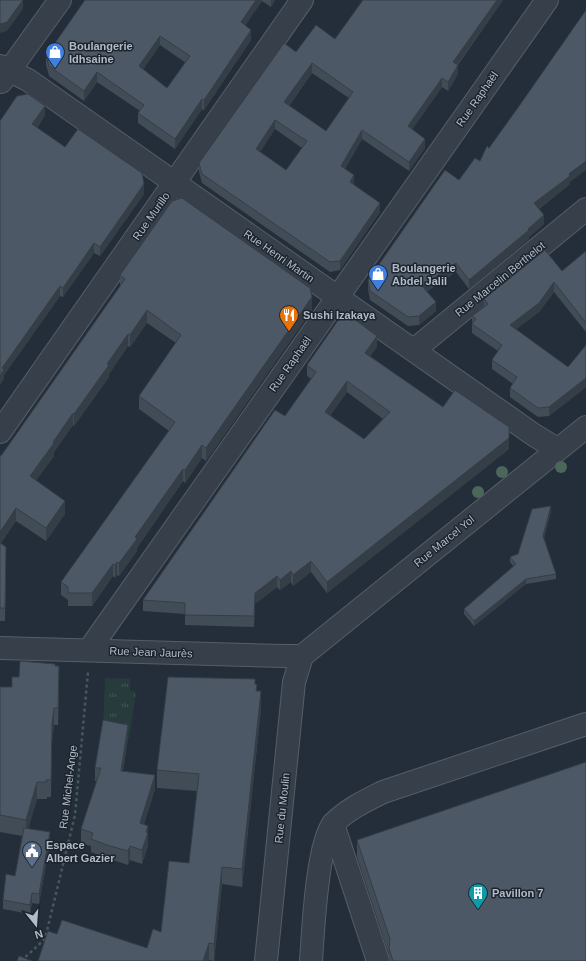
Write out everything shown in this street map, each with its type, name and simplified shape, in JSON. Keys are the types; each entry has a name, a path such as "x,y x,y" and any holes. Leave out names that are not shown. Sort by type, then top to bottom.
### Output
{"street":[{"path":"3,73 60,0"},
{"name":"Rue Murillo","path":"0,432 302,0"},
{"name":"Rue Raphaël","path":"89,650 547,0"},
{"name":"Rue Henri Martin","path":"3,73 31,82 534,435 557,449"},
{"name":"Rue Marcelin Berthelot","path":"414,350 586,209"},
{"name":"Rue Marcel Yol","path":"302,656 586,427"},
{"name":"Rue Jean Jaurès","path":"0,648 302,656"},
{"name":"Rue du Moulin","path":"266,961 294,682 302,656"},
{"path":"311,961 319,871 324,845 333,824 356,805 383,792 586,724"},
{"path":"333,824 378,961"}],"path":[{"name":"Rue Michel-Ange","path":"21,961 45,939 75,815 89,650"}],"green space":[{"path":"105,678 130,679 130,691 136,692 129,738 103,733"}],"building":[{"path":"0,0 23,0 7,22 0,24"},
{"path":"85,0 256,0 241,22 251,30 204,100 202,99 175,139 138,113 144,105 97,72 84,91 49,66 46,56","holes":["160,36 190,56 167,88 139,66"]},
{"path":"363,0 497,0 453,62 458,65 448,82 442,78 408,126 425,139 409,162 362,130 341,166 354,175 350,182 380,203 340,261 330,262 202,174 199,163 284,43 296,52 316,25 335,39","holes":["312,63 353,92 326,131 284,102","275,120 307,141 286,170 256,149"]},
{"path":"586,10 586,161 569,174 570,176 534,203 544,215 528,229 529,230 469,280 456,263 422,286 436,302 419,316 408,317 370,291 368,280 445,170 459,180 475,158 480,161 487,146 489,148"},
{"path":"28,94 45,106 32,124 65,147 78,129 142,173 144,184 100,247 94,243 63,288 60,286 2,368 4,369 0,376 0,121 17,96"},
{"path":"182,198 310,288 312,297 206,448 202,445 185,470 183,469 135,537 137,539 119,563 117,562 115,565 113,564 92,593 68,593 68,587 61,582 175,422 139,396 181,335 147,310 130,335 128,334 107,364 109,365 74,414 73,413 53,442 54,443 30,476 65,501 46,528 16,508 0,532 0,455 1,456 125,279 120,275 172,201"},
{"path":"545,250 562,271 586,251 586,323 554,282 539,303 510,325 568,367 586,345 586,378 549,407 538,408 510,388 517,377 492,360 502,345 472,324 476,319 472,316 488,304 484,299"},
{"path":"350,316 377,336 365,353 443,407 455,390 509,427 509,438 327,582 311,561 293,575 291,571 280,580 277,576 255,593 254,616 185,615 185,603 143,600 275,410 285,416 316,372 307,365 339,319","holes":["347,381 390,412 364,439 325,412"]},
{"path":"551,506 543,536 556,574 526,579 474,621 464,609 516,564 510,557 518,554 532,509"},
{"path":"0,543 6,547 5,608 0,608"},
{"path":"20,661 55,664 55,666 59,666 58,708 54,708 52,724 51,780 46,780 47,782 37,782 26,820 0,815 0,687 12,687 12,677 19,677"},
{"path":"168,677 255,679 255,684 257,685 256,691 261,691 242,869 222,867 214,944 209,943 203,961 38,961 48,931 57,934 62,920 147,948 153,929 161,932 169,861 189,863 199,774 157,770"},
{"path":"103,720 128,725 121,771 155,775 140,823 148,826 146,832 148,833 142,850 130,846 128,851 107,845 91,839 93,833 81,829 101,768 95,768"},
{"name":"Pavillon 7","path":"586,762 586,961 393,961 389,948 390,939 357,840"},
{"path":"24,828 50,832 39,894 32,893 30,905 3,900 6,874 15,876"},
{"path":"19,956 32,961 17,961"}],"place":[{"name":"Boulangerie Idhsaine","path":"55,69"},
{"name":"Boulangerie Abdel Jalil","path":"378,291"},
{"name":"Sushi Izakaya","path":"289,332"},
{"name":"Espace Albert Gazier","path":"32,868"},
{"name":"Pavillon 7","path":"478,910"}]}
